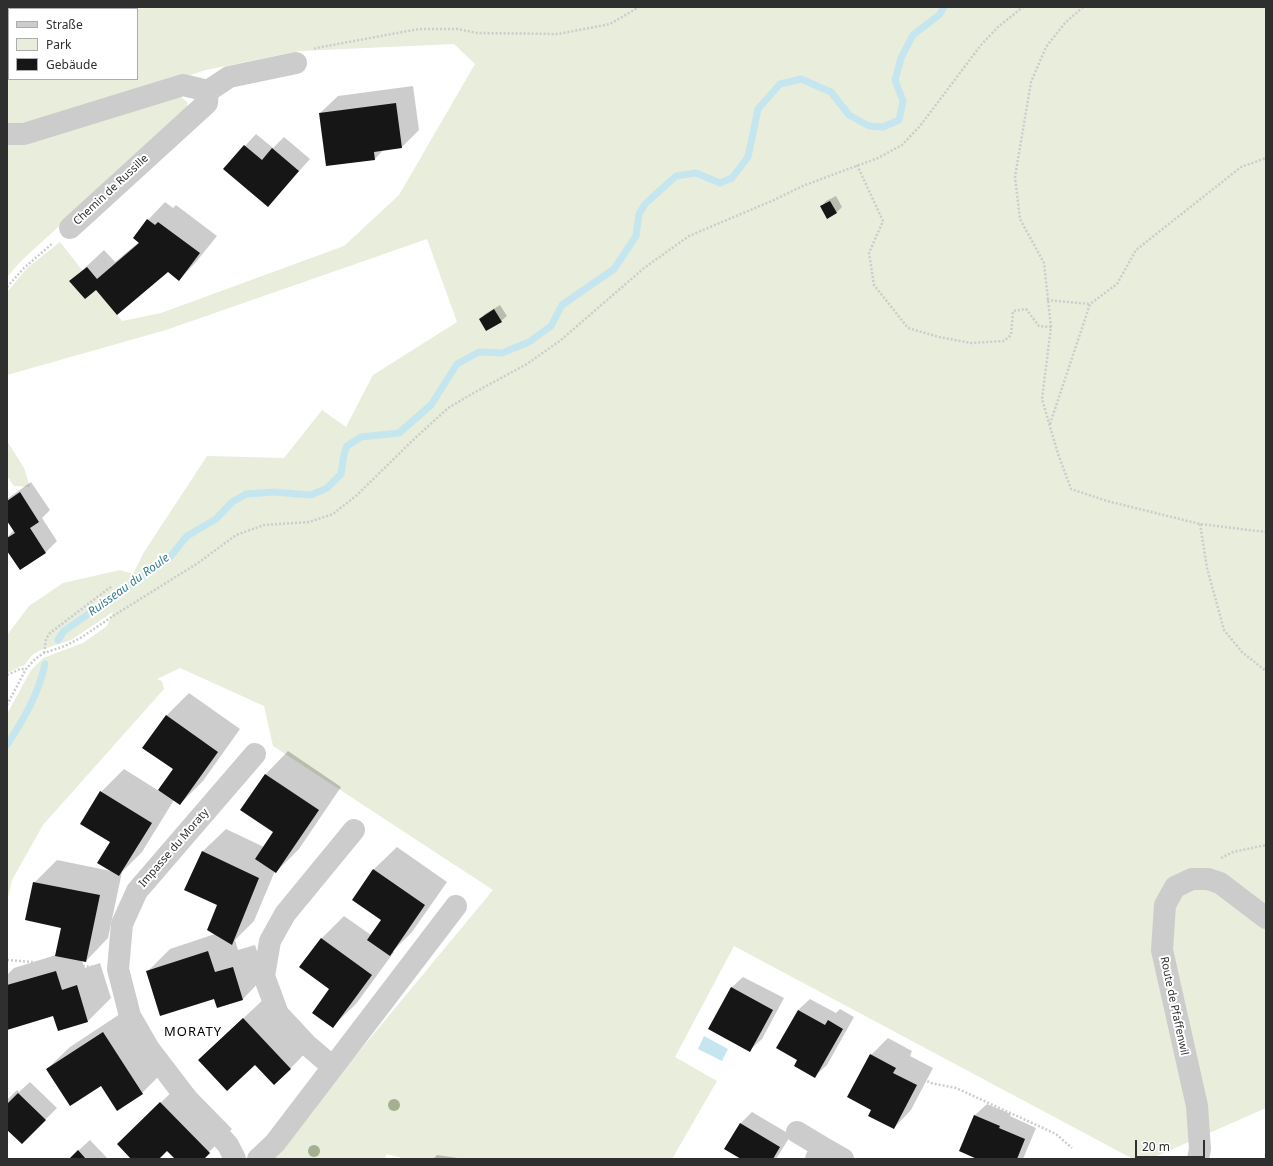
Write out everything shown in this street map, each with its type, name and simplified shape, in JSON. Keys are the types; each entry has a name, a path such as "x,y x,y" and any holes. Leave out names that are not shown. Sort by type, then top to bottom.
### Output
{"street":[{"path":"7,134 24,134 183,86 208,91 229,77 296,63"},
{"name":"Chemin de Russille","path":"70,228 207,103 208,91"},
{"name":"Impasse du Moraty","path":"235,1159 228,1145 191,1104 149,1048 130,1016 118,969 122,924 137,891 255,754"},
{"path":"333,1067 306,1044 278,1014 264,976 270,941 285,914 354,830"},
{"name":"Route de Pfaffenwil","path":"1198,1159 1200,1149 1197,1106 1162,950 1165,905 1175,887 1192,879 1208,879"},
{"path":"1208,879 1220,883 1266,918"},
{"path":"258,1159 275,1142 456,906"},
{"path":"797,1132 819,1153 843,1159"}],"path":[{"path":"296,63 316,48 419,29 458,30 477,33 558,34 610,24 639,7"},
{"path":"7,705 26,669 35,659 44,653 65,646 82,637 198,562 236,535 264,524 309,522 333,514 358,495 412,441 448,408 527,364 561,340 644,268 689,236 768,203 805,185 878,158 902,145 920,126 981,45 998,27 1023,7"},
{"path":"1083,7 1065,23 1046,47 1031,82 1014,177 1020,219 1044,263 1051,327 1042,399 1058,454 1071,489 1107,501 1200,524 1266,532"},
{"path":"1050,425 1090,304 1117,284 1136,250 1241,167 1266,158"},
{"path":"857,165 883,221 869,254 874,285 908,328 972,343 1004,341 1011,335 1013,311 1026,309 1039,326 1051,327"},
{"name":"Chemin de Russille","path":"7,287 24,268 70,228"},
{"path":"1047,300 1090,304"},
{"path":"1200,524 1207,568 1224,630 1242,652 1266,671"},
{"path":"44,653 46,639 50,633 112,586"},
{"path":"7,675 20,669 26,669"},
{"path":"1208,879 1216,861 1233,852 1266,845"},
{"path":"7,960 118,969"},
{"path":"906,1070 931,1083 956,1088 1056,1134 1072,1148"}],"green space":[{"path":"1266,7 1266,1108 1150,1159 1133,1159 734,946 675,1057 717,1081 672,1159 405,1159 387,1154 384,1159 270,1159 493,890 273,746 264,706 180,668 157,679 162,681 164,689 43,825 12,880 7,902 7,714 31,670 43,658 83,643 107,626 113,612 71,640 41,650 32,655 24,666 7,673 7,635 29,606 63,583 120,570 133,574 144,552 207,456 284,458 322,410 346,427 373,375 457,322 427,239 166,330 7,375 7,292 27,268 60,242 122,321 161,313 344,246 399,195 475,64 454,44 300,51 206,70 158,85 179,95 187,102 188,108 21,261 7,277 7,72 8,80 138,80 138,8 83,8"},
{"path":"7,441 24,468 30,487 14,486 7,476"}],"water":[{"path":"704,1036 728,1049 722,1061 698,1049"}],"building":[{"path":"7,7 24,7 8,8 7,38"},
{"path":"396,103 402,148 374,152 375,160 326,166 319,113"},
{"path":"244,145 262,160 272,148 299,171 268,207 223,169"},
{"path":"830,201 837,213 827,219 820,206"},
{"path":"147,219 155,225 158,222 200,253 179,281 168,272 117,315 96,290 85,299 69,281 87,267 97,279 139,243 133,238"},
{"path":"494,309 502,322 486,331 479,319"},
{"path":"20,492 39,522 30,528 46,553 20,570 7,551 7,538 15,533 7,521 7,501"},
{"path":"166,715 218,752 180,805 158,790 173,769 142,748"},
{"path":"265,774 319,810 276,873 255,859 273,832 240,810"},
{"path":"100,791 152,823 119,876 97,863 110,842 80,824"},
{"path":"202,851 259,878 232,945 207,930 217,905 184,890"},
{"path":"373,869 425,905 390,956 367,940 381,920 352,900"},
{"path":"33,882 100,895 86,962 55,956 61,928 25,920"},
{"path":"321,938 372,975 333,1028 312,1013 329,989 299,967"},
{"path":"208,951 215,972 233,967 243,1000 217,1008 214,999 160,1016 146,971"},
{"path":"56,971 62,990 77,985 88,1022 58,1031 53,1016 7,1030 7,985"},
{"path":"731,987 773,1010 750,1052 708,1029"},
{"path":"798,1010 825,1025 828,1020 843,1029 815,1078 794,1066 797,1060 776,1048"},
{"path":"243,1018 291,1069 274,1085 255,1065 227,1091 198,1060"},
{"path":"103,1032 143,1094 117,1111 101,1086 70,1106 46,1069"},
{"path":"870,1054 896,1068 893,1073 917,1085 894,1129 868,1116 871,1110 847,1097"},
{"path":"18,1093 46,1120 22,1144 7,1130 7,1104"},
{"path":"160,1102 210,1153 204,1159 175,1159 167,1151 159,1159 131,1159 117,1144"},
{"path":"974,1115 1025,1139 1017,1159 977,1159 959,1151"},
{"path":"740,1123 780,1147 773,1159 741,1159 724,1149"},
{"path":"78,1150 86,1159 69,1159"}],"waterway":[{"name":"Ruisseau du Roule","path":"58,640 64,631 170,557 187,536 216,519 232,502 246,494 274,492 311,495 327,488 341,474 344,454 347,446 361,437 399,433 431,405 457,364 479,352 502,353 529,342 551,326 562,305 614,269 636,236 639,214 645,204 676,176 696,173 720,183 732,178 748,157 758,109 780,84 801,79 831,92 849,115 869,126 883,127 899,120 903,101 895,80 901,58 913,35 939,15 944,7"},
{"name":"Ruisseau du Roule","path":"7,745 25,716 34,697 45,664"}],"district":[{"name":"MORATY","path":"193,1032"}]}
